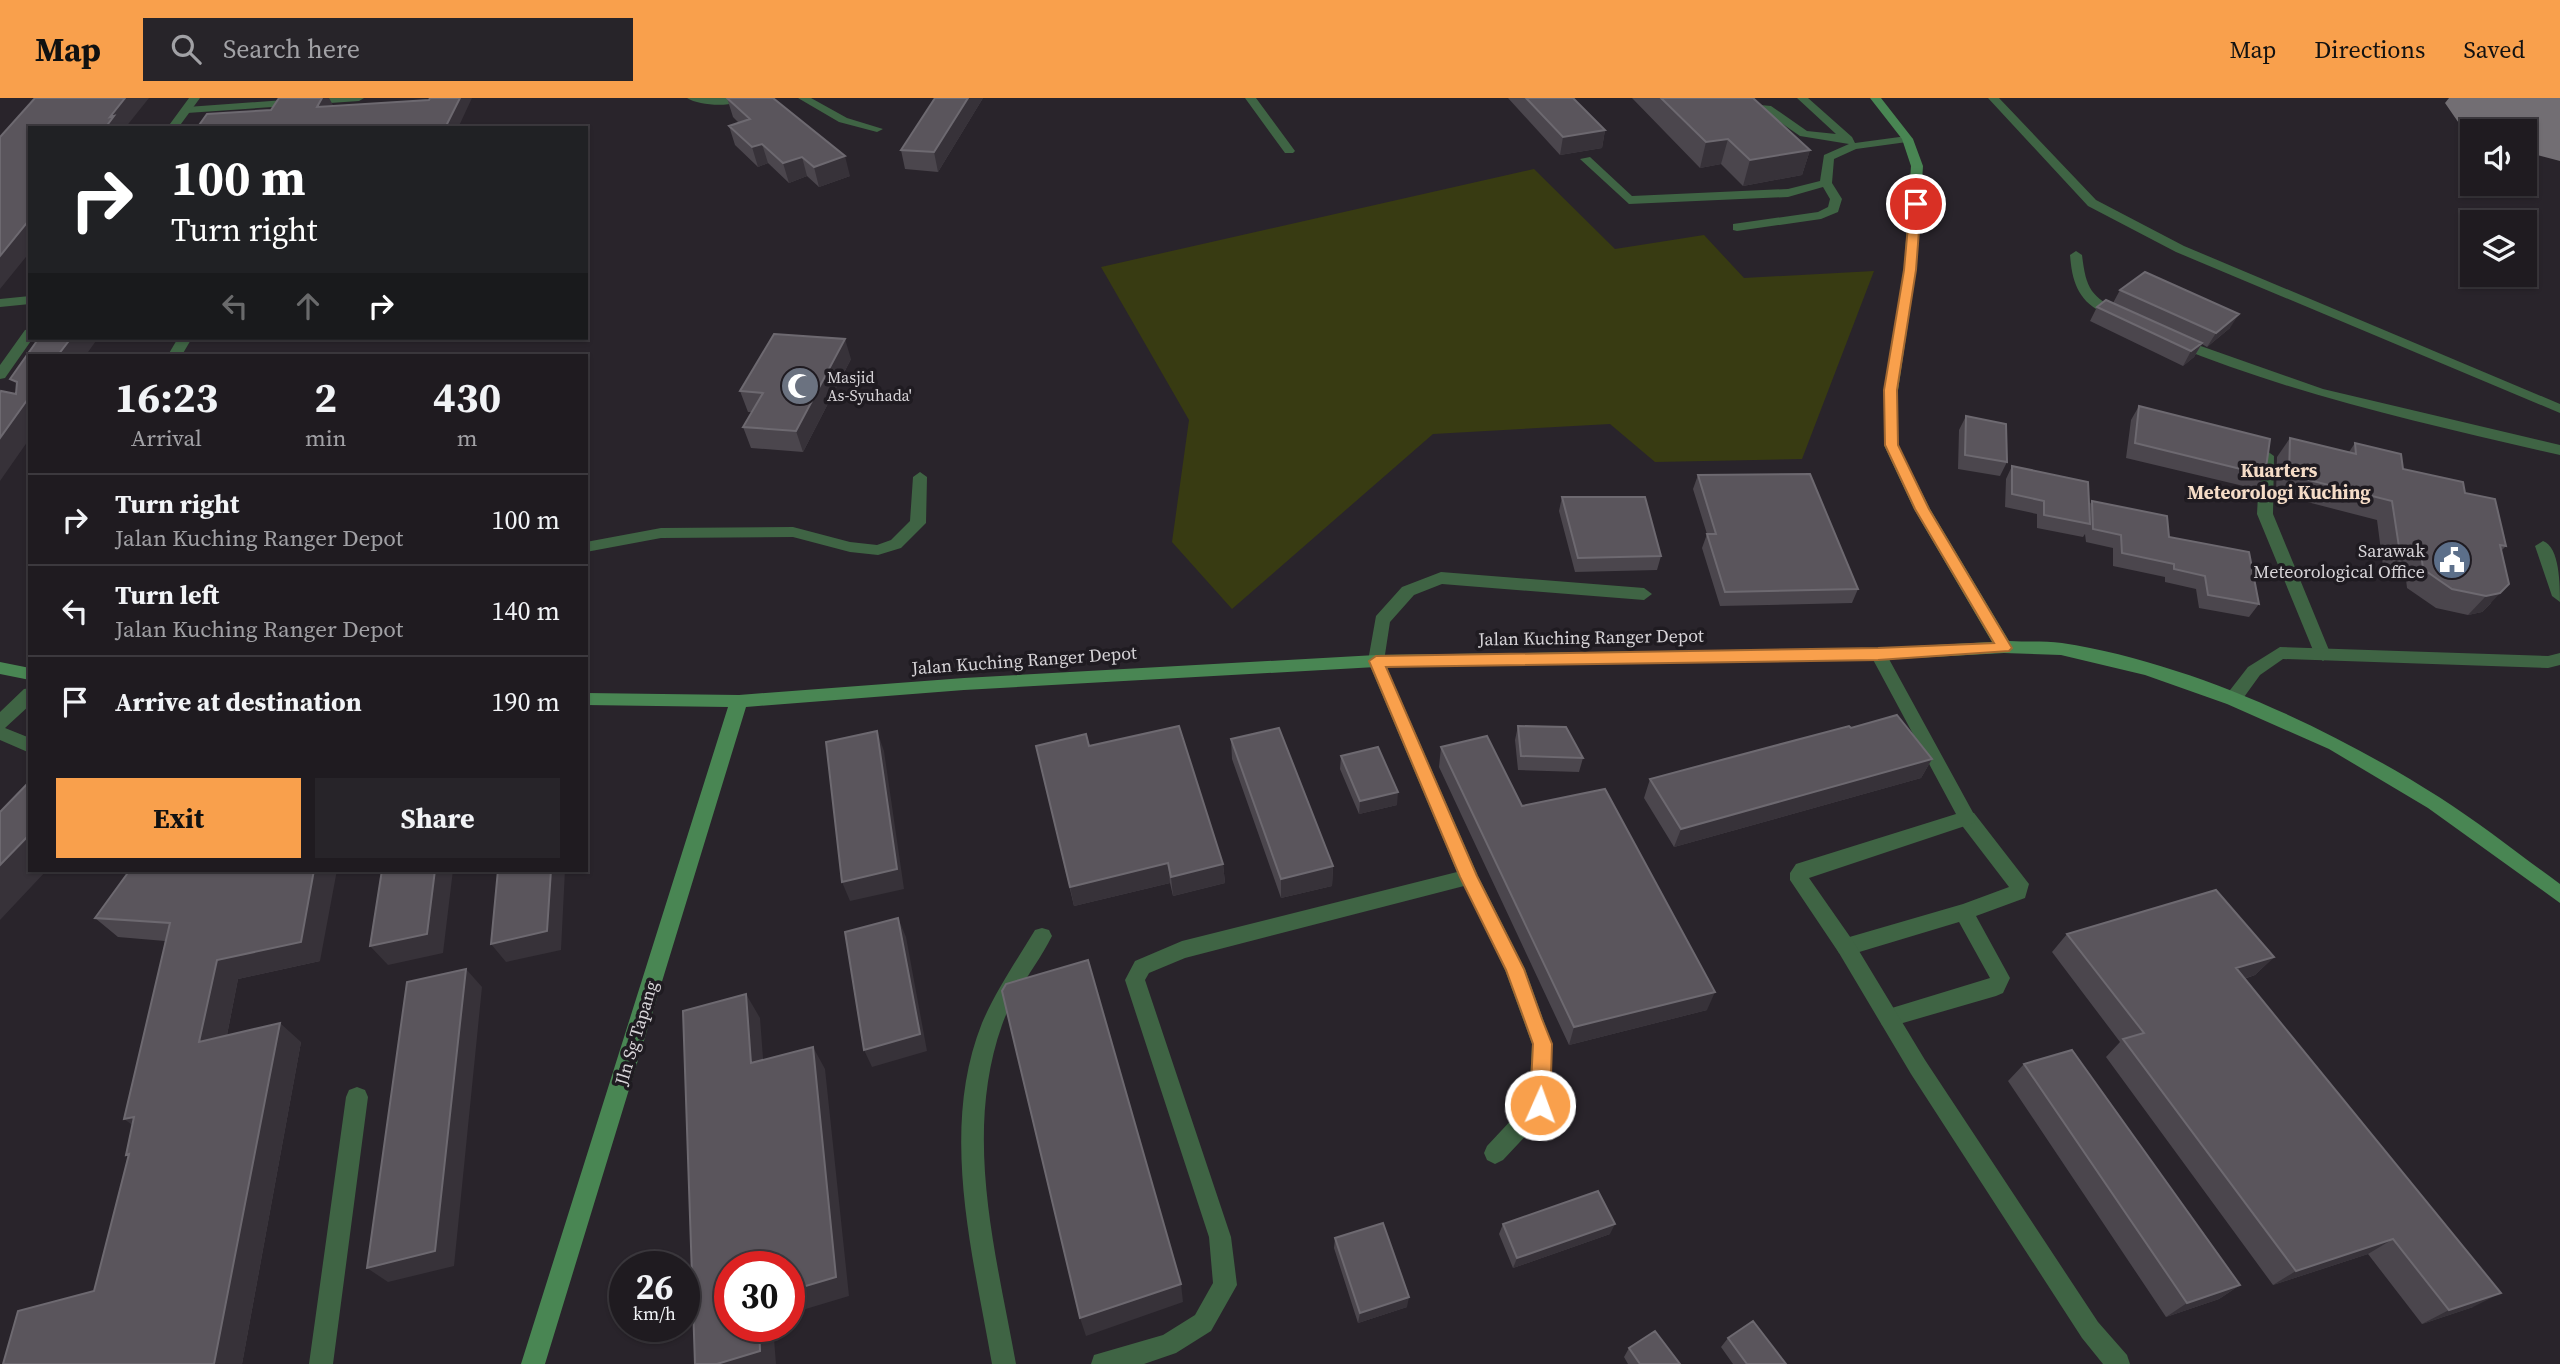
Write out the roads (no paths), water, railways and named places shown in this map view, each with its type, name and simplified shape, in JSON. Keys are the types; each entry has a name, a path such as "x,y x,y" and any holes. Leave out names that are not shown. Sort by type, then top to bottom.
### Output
{"street":[{"path":"174,126 195,98"},
{"path":"187,110 359,98"},
{"path":"692,98 716,101 745,98"},
{"path":"803,98 843,120 877,129"},
{"path":"1250,98 1263,112 1289,151"},
{"path":"1737,98 1747,107 1780,106"},
{"path":"1875,98 1907,139 1917,166 1915,223 1891,390 1891,445 1922,509 2004,648"},
{"path":"1993,98 2092,203 2180,250 2560,409"},
{"path":"1800,101 1851,143"},
{"path":"1767,108 1791,128 1804,134 1851,143 1907,139"},
{"path":"1737,227 1821,215 1834,209 1836,200 1826,183 1828,157 1851,143"},
{"path":"1587,159 1629,200 1788,193 1826,183"},
{"path":"2076,255 2079,286 2094,304 2133,321"},
{"path":"0,303 28,300"},
{"path":"2158,333 2235,367 2328,396 2560,450"},
{"path":"0,375 28,336"},
{"path":"2267,456 2264,514 2323,655"},
{"path":"588,547 661,533 793,532 850,547 878,550 896,544 918,523 920,477"},
{"path":"2543,546 2560,596"},
{"path":"1495,1153 1540,1105 1542,1044 1514,969 1469,877 1376,661 1382,620 1408,591 1423,582 1441,578 1644,594"},
{"name":"Jalan Kuching Ranger Depot","path":"588,699 740,701 964,684 1376,661 2061,649 2105,658 2234,699 2335,744 2434,803 2560,895"},
{"path":"2234,699 2254,671 2280,653 2547,662 2560,659"},
{"path":"1846,947 2010,896 2018,891 2019,884 1968,818 1878,654"},
{"path":"0,668 28,674"},
{"path":"0,723 28,696"},
{"name":"Jln Sg Tapang","path":"533,1364 740,701"},
{"path":"0,733 28,746"},
{"path":"1968,818 1799,873 1800,880 1846,947 2090,1330 2118,1364"},
{"path":"1103,1364 1168,1345 1203,1323 1225,1285 1220,1237 1135,980 1142,967 1182,950 1469,877"},
{"path":"1889,1018 1996,987 1999,983 2000,978 1964,912"},
{"path":"1004,1364 971,1168 977,1077 992,1025 1007,993 1042,936"},
{"path":"321,1364 357,1097"}],"place":[{"name":"Masjid As-Syuhada'","path":"800,386"},
{"name":"Sarawak Meteorological Office","path":"2452,560"}],"district":[{"name":"Kuarters Meteorologi Kuching","path":"2279,481"}]}
